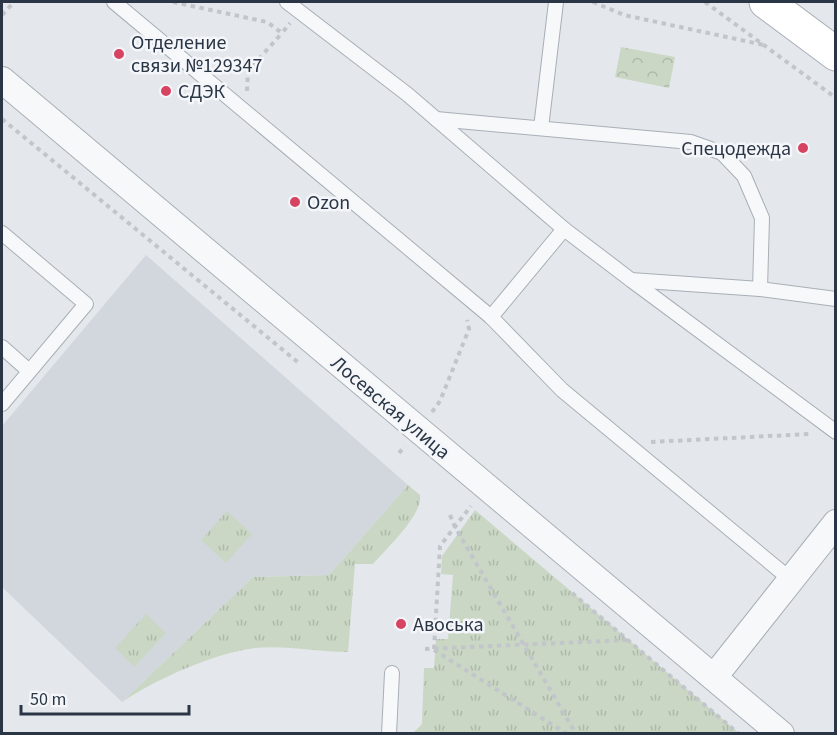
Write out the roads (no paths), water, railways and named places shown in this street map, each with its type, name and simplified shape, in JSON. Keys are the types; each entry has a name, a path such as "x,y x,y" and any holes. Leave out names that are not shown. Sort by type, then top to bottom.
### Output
{"street":[{"path":"766,2 836,54"},
{"name":"Лосевская улица","path":"2,80 781,734"},
{"path":"714,677 836,523"}],"lane":[{"path":"114,2 460,290 491,317 562,390 790,579"},
{"path":"287,2 436,119 564,230 836,432"},
{"path":"541,128 556,2"},
{"path":"436,119 691,142 722,153 744,176 762,218 760,289"},
{"path":"491,317 564,230"},
{"path":"2,233 86,304 2,404"},
{"path":"631,280 760,289 836,299"},
{"path":"2,347 29,371"},
{"path":"389,734 392,673"}],"place":[{"name":"Отделение связи №129347","path":"119,54"},
{"name":"СДЭК","path":"166,91"},
{"name":"Спецодежда","path":"803,148"},
{"name":"Ozon","path":"295,202"},
{"name":"Авоська","path":"401,624"}]}
